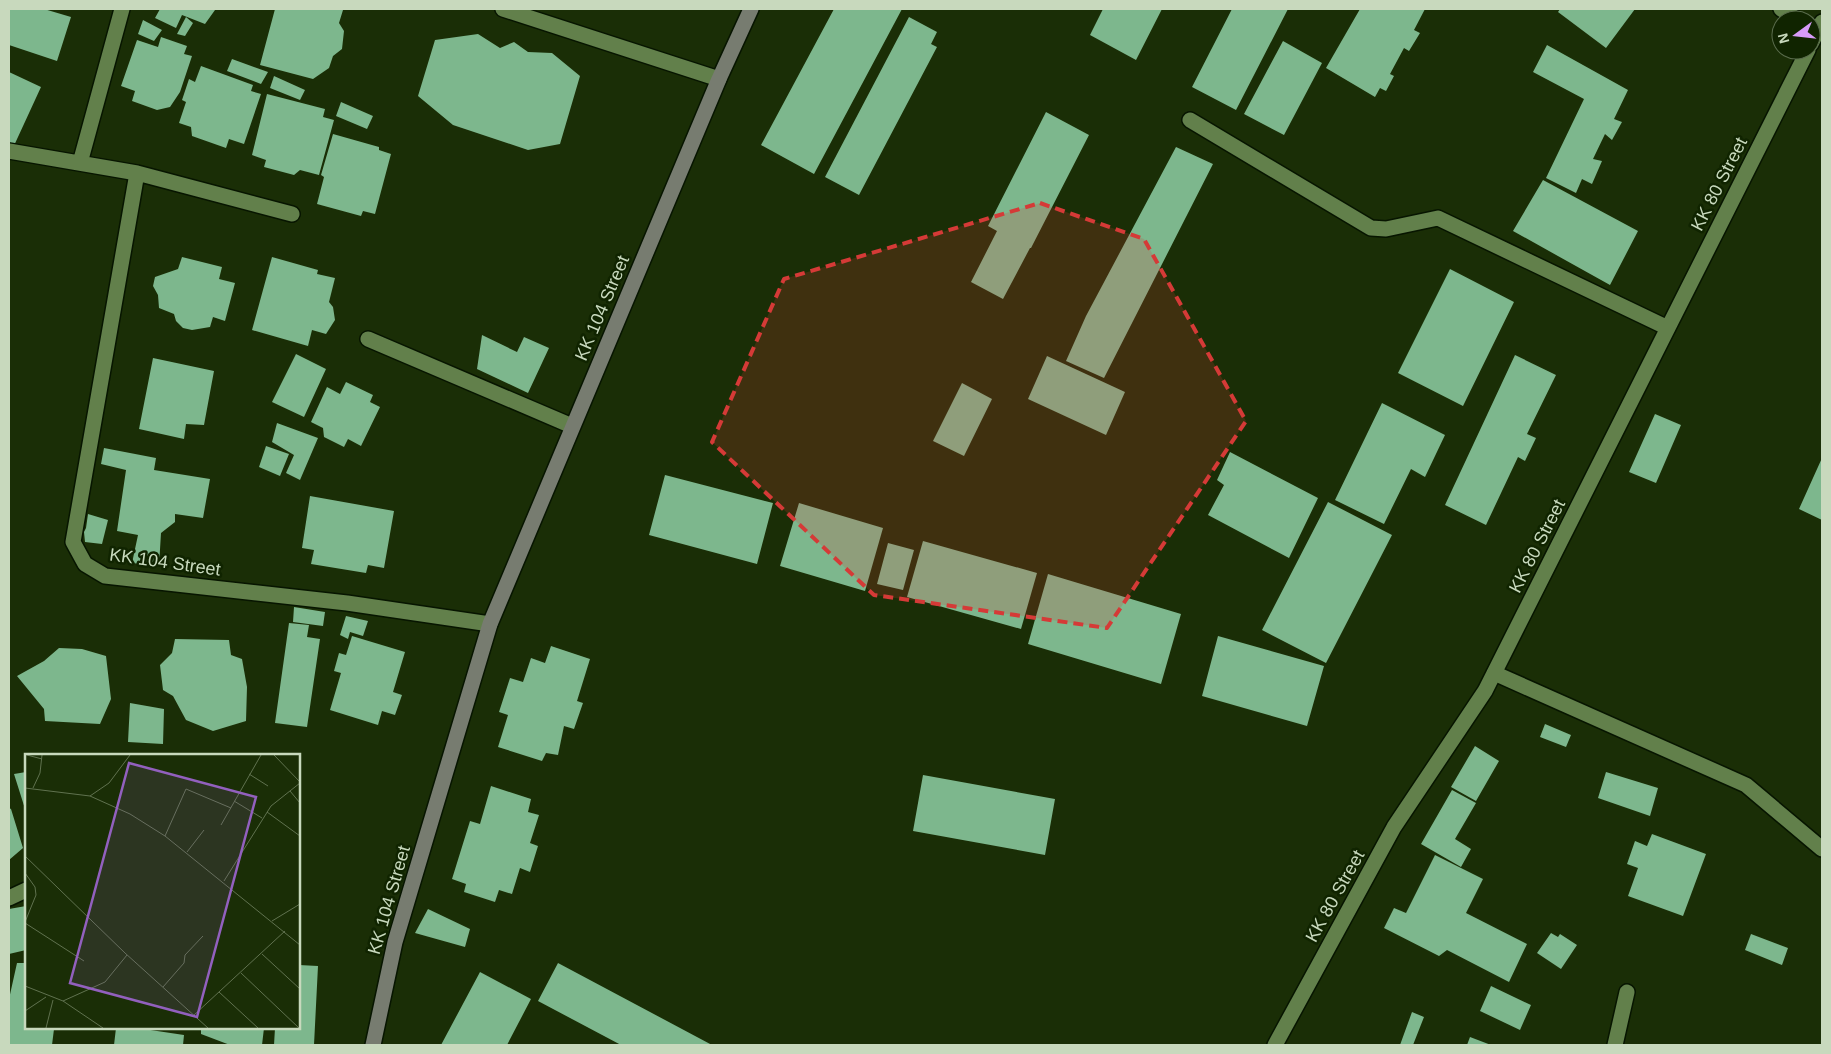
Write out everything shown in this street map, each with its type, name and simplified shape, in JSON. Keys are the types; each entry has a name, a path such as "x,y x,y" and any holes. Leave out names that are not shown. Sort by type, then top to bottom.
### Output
{"street":[{"path":"80,163 122,9"},
{"path":"502,9 719,78"},
{"name":"KK 104 Street","path":"373,1045 395,942 490,624 719,78 751,9"},
{"name":"KK 80 Street","path":"1275,1045 1394,828 1485,691 1803,60"},
{"path":"1190,120 1371,228 1386,229 1438,218 1668,328"},
{"path":"9,151 137,173 292,214"},
{"name":"KK 104 Street","path":"137,173 73,542 85,564 105,576 347,603 490,624"},
{"path":"368,339 572,426"},
{"path":"1494,672 1746,785 1822,849"},
{"path":"9,898 25,890"},
{"path":"1615,1045 1627,992"}],"highlighted area":[{"path":"1040,203 1144,239 1246,421 1107,628 874,595 712,442 784,279"}],"building":[{"path":"9,9 44,9 71,17 57,61 9,45"},
{"path":"160,9 215,10 205,24 182,15 176,28 155,18"},
{"path":"275,9 343,10 339,23 344,31 342,49 333,56 329,68 313,79 260,65"},
{"path":"834,9 902,9 814,174 761,145"},
{"path":"1103,9 1162,9 1136,60 1090,35"},
{"path":"1232,9 1288,9 1236,110 1192,87"},
{"path":"1360,9 1425,9 1414,30 1420,33 1409,51 1404,48 1390,74 1394,76 1386,91 1380,88 1375,97 1326,68"},
{"path":"1560,9 1635,9 1606,48 1558,12"},
{"path":"186,17 193,23 185,36 177,34"},
{"path":"909,17 937,32 931,44 937,47 859,195 825,177"},
{"path":"143,20 162,30 154,41 138,34"},
{"path":"478,34 500,48 514,42 528,52 552,53 580,76 560,144 528,150 453,125 418,96 435,40"},
{"path":"161,37 187,46 184,54 192,56 180,92 170,107 157,110 132,101 135,91 121,86 137,40 158,47"},
{"path":"1283,41 1322,63 1284,135 1244,114"},
{"path":"1547,45 1628,90 1614,119 1622,122 1612,140 1605,134 1593,159 1602,161 1592,184 1582,179 1576,193 1546,178 1584,99 1533,72"},
{"path":"232,59 268,72 261,84 227,71"},
{"path":"201,66 253,85 251,91 261,94 244,144 229,139 226,148 192,136 191,127 179,123 186,102 182,100 189,79 195,82"},
{"path":"9,72 41,87 12,150 9,148"},
{"path":"274,76 305,90 300,100 270,88"},
{"path":"267,94 325,109 323,117 334,120 319,175 300,170 294,175 264,167 266,160 252,155"},
{"path":"341,102 373,116 367,129 336,116"},
{"path":"1046,112 1089,135 1003,299 971,282 997,231 988,226"},
{"path":"333,134 379,147 379,150 391,154 375,214 363,211 361,216 317,204 324,177 321,175"},
{"path":"1176,147 1213,164 1104,378 1066,361 1086,316"},
{"path":"1543,180 1638,231 1610,285 1513,231"},
{"path":"182,257 222,267 219,279 235,283 225,321 213,317 210,327 192,330 183,328 176,321 174,314 159,308 158,295 153,286 155,277 178,269"},
{"path":"272,257 318,270 317,274 335,278 329,302 333,307 335,320 326,334 312,330 308,346 252,330"},
{"path":"1450,269 1514,302 1463,406 1398,373"},
{"path":"482,335 517,352 524,337 549,348 528,393 477,369"},
{"path":"296,354 326,369 304,417 272,402"},
{"path":"1515,355 1556,375 1527,434 1536,438 1525,461 1518,457 1486,525 1445,505"},
{"path":"1047,356 1125,392 1106,435 1028,399"},
{"path":"153,358 214,371 204,425 186,424 184,439 139,429"},
{"path":"346,382 373,395 370,402 380,407 361,446 348,439 344,447 324,437 323,428 311,422 327,387 340,394"},
{"path":"962,383 992,399 964,456 933,441"},
{"path":"1382,403 1445,435 1425,477 1411,469 1384,524 1335,500"},
{"path":"1655,414 1681,425 1656,483 1629,472"},
{"path":"277,423 318,438 300,480 286,473 294,455 272,442"},
{"path":"266,446 289,454 280,476 259,467"},
{"path":"104,448 156,458 154,470 210,479 203,518 175,514 175,522 161,533 159,566 132,563 138,535 117,531 126,470 101,464"},
{"path":"1230,452 1318,498 1289,558 1208,515 1224,485 1217,480"},
{"path":"1822,458 1822,520 1799,509"},
{"path":"665,475 773,503 757,564 649,535"},
{"path":"310,496 394,511 384,568 368,565 366,573 311,564 314,550 302,548"},
{"path":"1328,502 1392,535 1326,663 1262,630"},
{"path":"799,503 883,528 865,591 780,566"},
{"path":"88,514 108,520 102,544 85,542 84,532"},
{"path":"923,541 1037,573 1021,629 907,597"},
{"path":"888,543 914,550 903,590 877,584"},
{"path":"1048,574 1181,614 1161,684 1028,644"},
{"path":"294,607 325,612 323,626 293,622"},
{"path":"346,616 368,621 363,636 350,632 348,639 340,635"},
{"path":"289,623 309,625 307,637 320,639 307,727 275,723"},
{"path":"352,636 405,652 393,692 402,695 395,715 382,711 378,725 330,710 341,673 334,671 339,653 346,655"},
{"path":"1218,636 1324,666 1307,726 1202,696"},
{"path":"175,639 229,640 231,655 242,659 247,687 246,721 213,731 186,720 173,696 163,690 160,665 172,653"},
{"path":"551,646 590,659 577,701 583,703 574,729 564,726 558,755 546,753 542,761 498,747 508,715 499,712 510,678 523,682 531,658 545,663"},
{"path":"59,648 82,649 106,656 111,699 100,724 45,721 44,709 17,676 44,661"},
{"path":"130,703 164,709 163,744 128,742"},
{"path":"1545,724 1571,735 1566,747 1540,737"},
{"path":"1475,746 1499,761 1476,801 1451,787"},
{"path":"25,772 25,809 14,774"},
{"path":"1606,772 1658,788 1650,816 1598,798"},
{"path":"923,775 1055,799 1045,855 913,831"},
{"path":"491,786 531,799 528,812 539,815 530,843 538,846 530,872 520,868 512,894 499,890 495,902 464,892 466,884 452,879 470,821 480,824"},
{"path":"1452,790 1476,803 1455,839 1471,849 1461,867 1421,844"},
{"path":"9,808 11,809 23,848 9,860"},
{"path":"1652,834 1706,854 1683,916 1628,896 1638,868 1627,864 1635,841 1647,846"},
{"path":"1435,855 1483,879 1466,913 1527,944 1509,982 1447,950 1439,956 1384,928 1394,908 1406,913"},
{"path":"25,906 25,950 9,954 9,909"},
{"path":"428,909 470,929 465,947 415,933"},
{"path":"1551,933 1558,937 1560,934 1577,945 1561,969 1537,953"},
{"path":"1751,934 1788,948 1782,965 1745,950"},
{"path":"17,963 25,963 25,1029 54,1029 52,1045 9,1045 9,999"},
{"path":"558,963 712,1045 621,1045 538,1001"},
{"path":"300,965 318,966 314,1045 274,1045 275,1029 300,1029"},
{"path":"480,972 531,999 507,1045 441,1045"},
{"path":"1491,986 1531,1005 1520,1030 1480,1011"},
{"path":"1412,1012 1424,1017 1413,1045 1400,1045"},
{"path":"116,1029 144,1029 184,1035 183,1045 114,1045"},
{"path":"201,1029 264,1029 262,1045 230,1045 201,1034"},
{"path":"1470,1037 1491,1045 1467,1045"}]}
